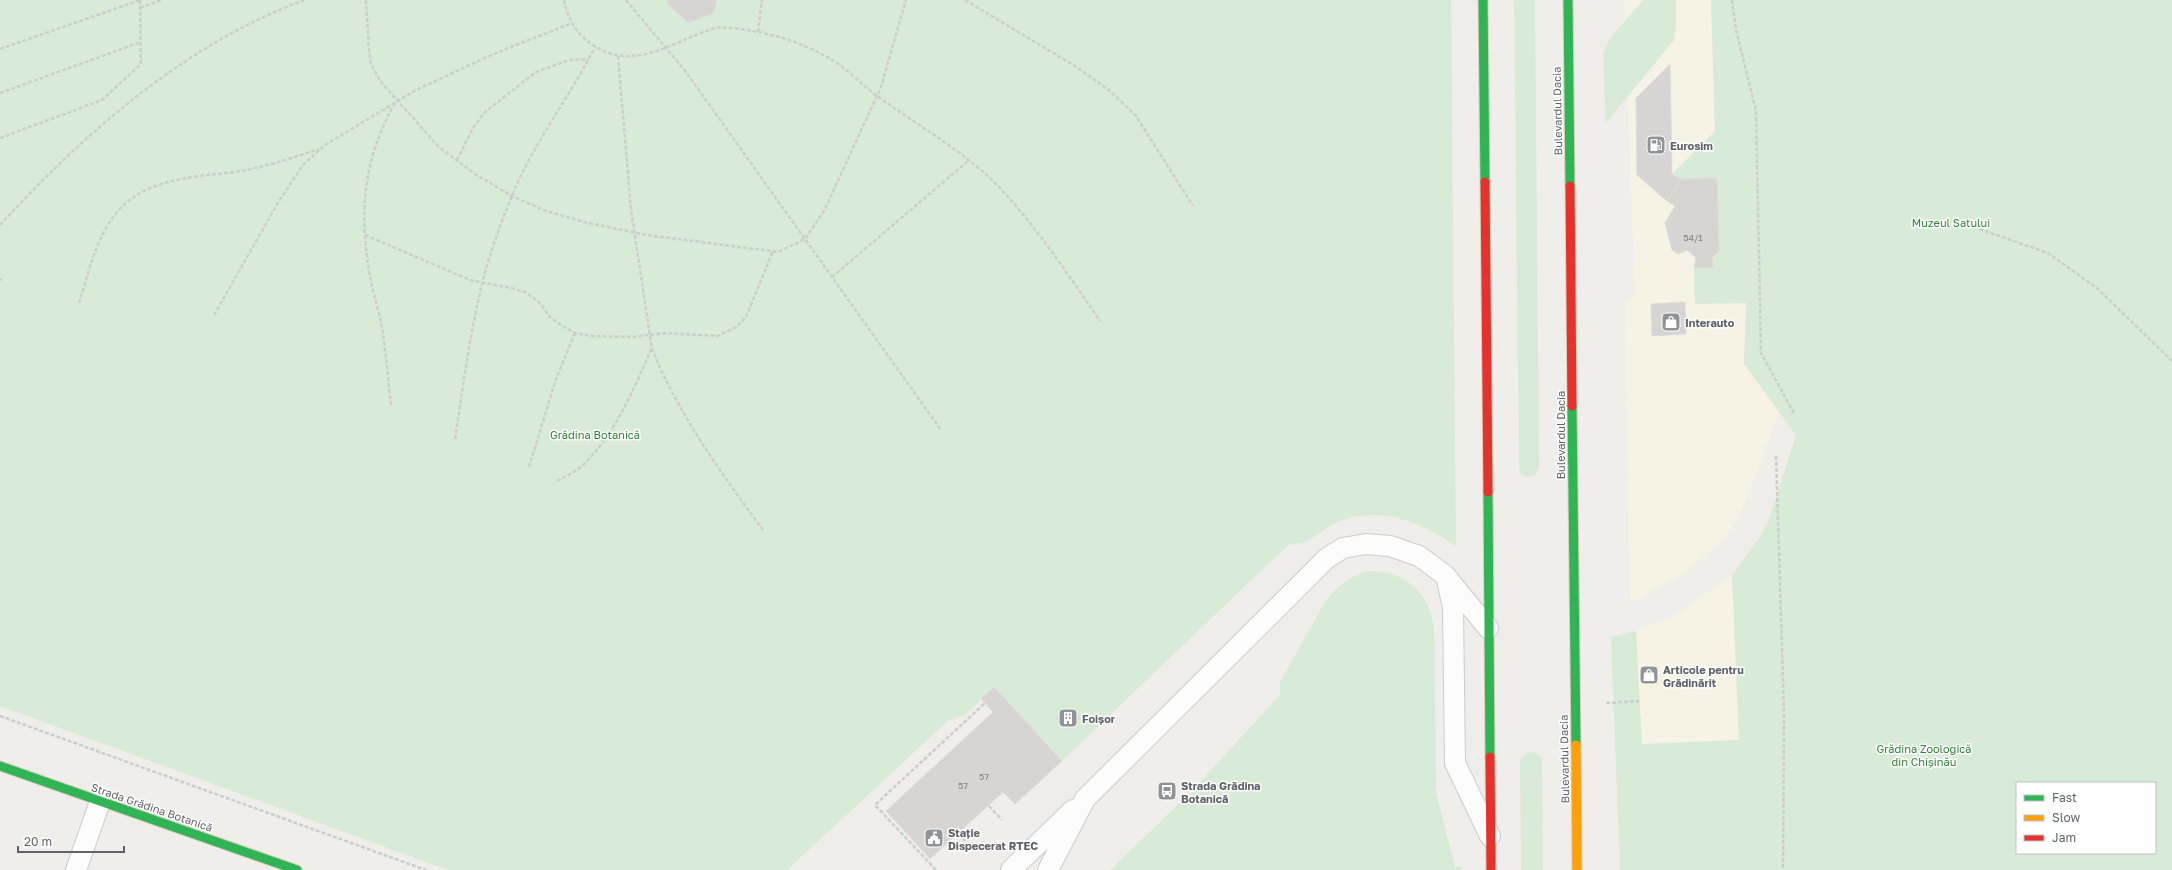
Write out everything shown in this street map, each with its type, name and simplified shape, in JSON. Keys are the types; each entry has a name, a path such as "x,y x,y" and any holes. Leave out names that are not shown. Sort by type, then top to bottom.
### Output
{"main road":[{"path":"1483,0 1490,870"},
{"name":"Bulevardul Dacia","path":"1568,0 1577,870"},
{"name":"Strada Grădina Botanică","path":"0,766 290,869"}],"lane":[{"path":"1011,870 1085,799 1327,558 1342,548 1366,544 1390,546 1419,556 1446,576 1488,628"},
{"path":"1446,576 1453,607 1454,763 1490,836"},
{"path":"1048,870 1085,799"},
{"path":"76,870 100,802"}],"path":[{"path":"0,49 140,0 141,64 102,100 0,138"},
{"path":"140,8 162,0"},
{"path":"0,225 32,190 101,126 148,89 203,50 242,27 277,10 305,0"},
{"path":"366,0 369,50 372,64 380,81 439,147 512,196 546,211 634,232 778,252 805,239 824,211 877,96 906,0"},
{"path":"564,0 572,24 582,38 595,47 618,56 641,56 667,48 718,28 767,33 806,47 836,63 877,96 968,161 1000,188 1025,218 1100,321"},
{"path":"626,0 686,72 941,430"},
{"path":"758,32 762,0"},
{"path":"965,0 1075,66 1109,90 1136,116 1193,206"},
{"path":"1732,0 1736,30 1756,111 1760,353 1794,413"},
{"path":"214,315 279,201 303,165 320,149 397,101 443,77 572,24"},
{"path":"0,93 141,42"},
{"path":"455,439 478,300 500,227 512,196 539,142 581,76 595,47"},
{"path":"618,56 634,232 648,335 652,349 660,370 696,433 723,476 763,530"},
{"path":"457,160 479,118 536,72 569,60 589,59"},
{"path":"391,405 382,327 369,271 365,235 365,200 372,152 382,126 397,101"},
{"path":"79,303 98,246 108,225 119,210 148,189 183,178 213,175 269,165 320,149"},
{"path":"832,277 968,161"},
{"path":"1968,225 2048,253 2098,289 2172,361"},
{"path":"365,235 470,280 525,292 540,303 550,317 575,333 591,336 633,338 664,333 718,336 736,327 746,317 773,251"},
{"path":"529,467 556,379 575,333"},
{"path":"557,481 582,466 599,446 621,414 652,349"},
{"path":"1776,456 1784,713 1783,870"},
{"path":"936,870 915,845 875,805 985,703"},
{"path":"0,716 426,870"},
{"path":"989,806 1002,820"},
{"path":"958,834 972,848"}],"shaded area":[{"path":"1624,0 1711,0 1715,131 1713,267 1695,303 1746,303 1744,364 1779,413 1741,511 1725,537 1687,571 1630,603 1625,333 1626,305 1635,292"},
{"name":"Articole pentru Grădinărit","path":"1732,576 1739,740 1641,744 1636,631 1671,618"}],"green space":[{"name":"Grădina Botanică","path":"0,0 1451,0 1456,546 1414,523 1385,516 1370,515 1354,517 1338,522 1329,526 1306,542 1288,545 1062,761 994,688 965,715 949,720 787,870 448,870 0,706"},
{"path":"1514,0 1535,0 1539,467 1535,475 1526,477 1520,472 1519,466"},
{"path":"1643,0 1676,0 1676,26 1674,40 1606,123 1603,53 1611,37"},
{"name":"Muzeul Satului","path":"1711,0 2172,0 2172,870 1620,870 1611,637 1636,631 1642,744 1739,740 1732,576 1763,532 1771,514 1796,435 1744,364 1746,303 1695,304 1694,268 1712,267 1712,257 1681,179 1672,174 1715,131"},
{"path":"1369,571 1394,575 1413,585 1426,602 1431,613 1434,626 1436,792 1455,867 1462,867 1462,870 1110,870 1186,797 1280,695 1280,682 1325,602 1344,582"},
{"path":"1529,752 1536,753 1542,758 1543,870 1521,870 1520,760"}],"building":[{"path":"668,0 717,0 714,13 688,23 667,3"},
{"path":"1670,64 1672,174 1681,179 1667,201 1637,175 1636,98"},
{"path":"1717,178 1719,251 1712,257 1713,267 1694,268 1696,258 1687,250 1678,254 1672,250 1665,223 1675,206 1667,201 1681,179"},
{"path":"1685,302 1686,334 1652,336 1651,304"},
{"path":"994,687 1062,761 1015,804 1003,792 930,859 886,811 993,712 981,699"},
{"name":"Foișor","path":"1064,707 1080,718 1071,729 1056,718"}],"traffic: fast":[{"path":"1483,0 1485,182"},
{"path":"1568,0 1570,186"},
{"path":"1572,406 1576,745"},
{"path":"1488,492 1490,757"},
{"path":"0,766 297,870"}],"traffic: slow":[{"path":"1576,745 1577,870"}],"traffic: jam":[{"path":"1485,182 1488,492"},
{"path":"1570,186 1572,406"},
{"path":"1490,757 1491,870"}],"place":[{"name":"Eurosim","path":"1656,145"},
{"name":"Interauto","path":"1671,322"},
{"name":"Articole pentru Grădinărit","path":"1649,675"},
{"name":"Foișor","path":"1068,718"},
{"name":"Strada Grădina Botanică","path":"1167,791"},
{"name":"Stație Dispecerat RTEC","path":"934,838"}],"park label":[{"name":"Grădina Zoologică din Chișinău","path":"1924,754"}]}
